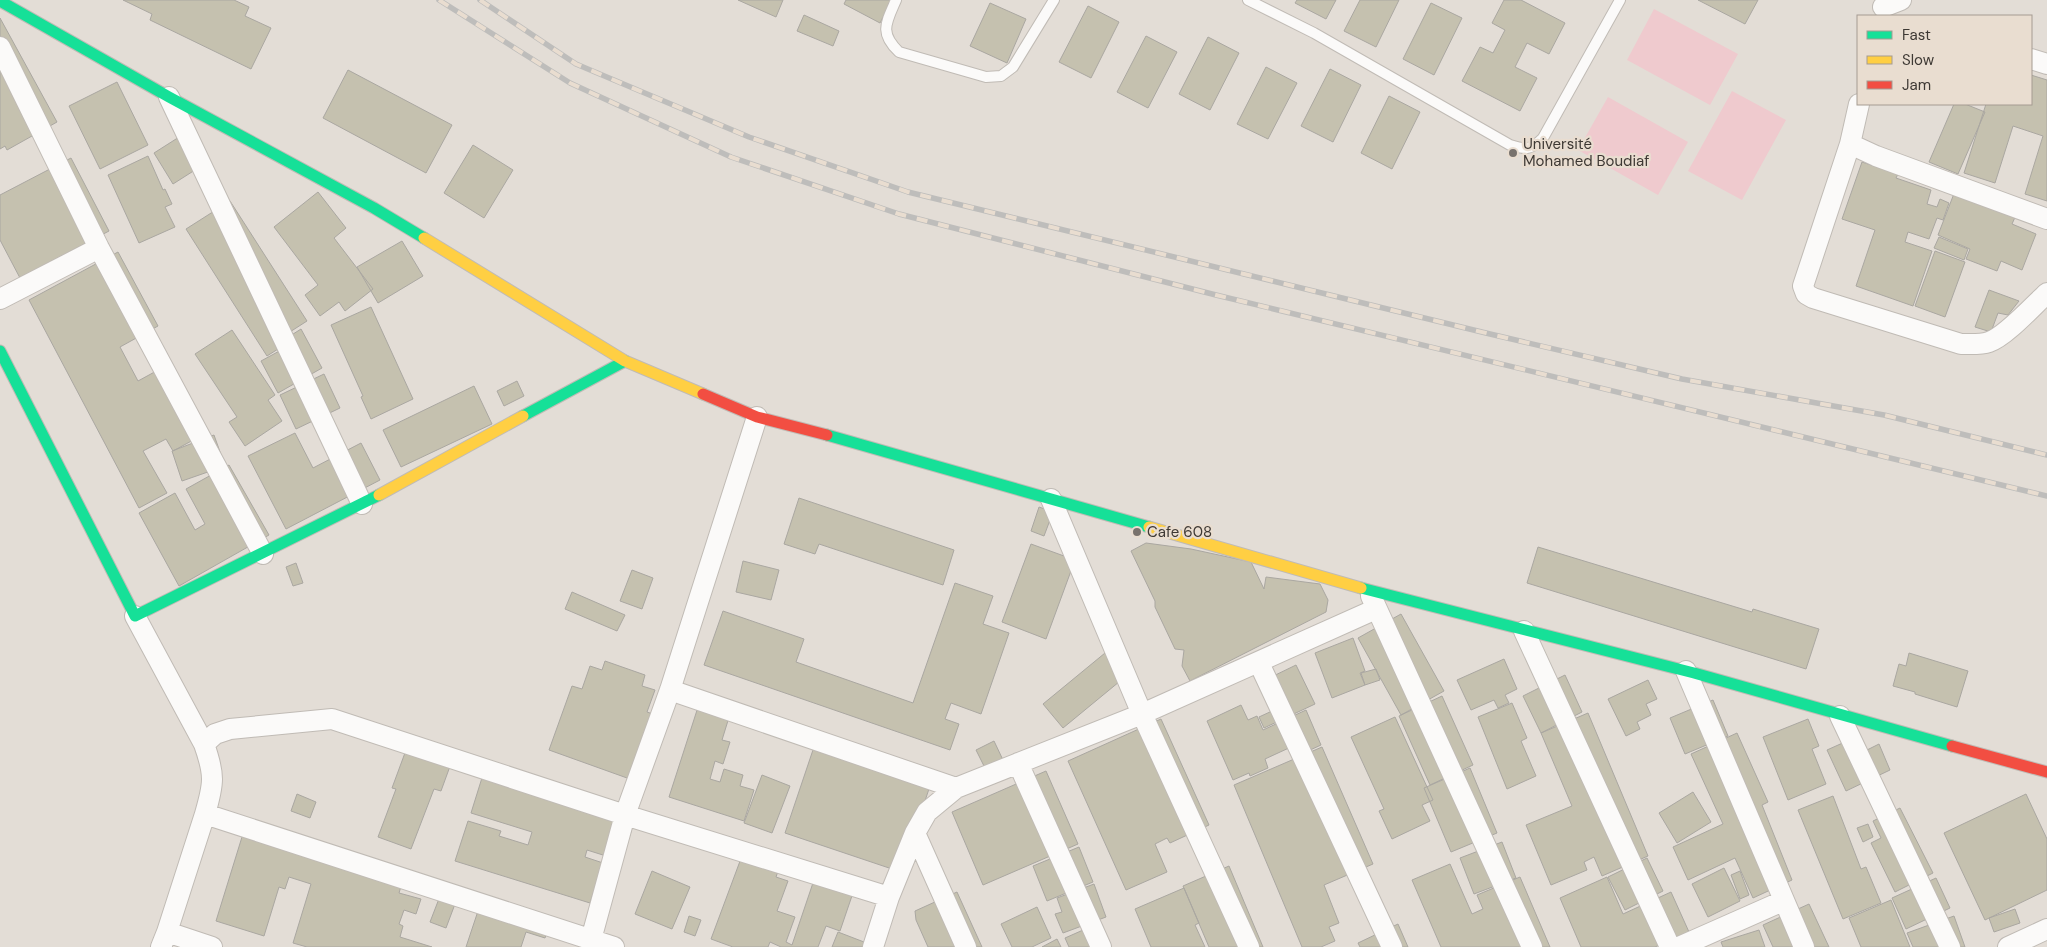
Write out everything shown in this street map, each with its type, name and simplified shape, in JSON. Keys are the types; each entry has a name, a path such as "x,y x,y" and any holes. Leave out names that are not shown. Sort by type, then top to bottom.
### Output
{"street":[{"path":"0,1 169,97 374,208 625,361 757,417 1368,590 1686,671 1840,716 2047,772"},
{"path":"0,47 99,248 263,554"},
{"path":"2032,52 2047,47"},
{"path":"2032,59 2047,64"},
{"path":"169,97 362,504"},
{"path":"1864,106 1802,286 1806,294 1813,298 1961,344 1978,345 1991,342 2005,332 2047,293"},
{"path":"1850,144 1876,156 2047,218"},
{"path":"0,299 99,248"},
{"path":"0,351 135,616 204,744 212,766 213,784 206,814 164,940 212,947"},
{"path":"135,616 362,504 625,361"},
{"path":"590,943 625,815 670,690 757,417"},
{"path":"1050,499 1142,714 1249,947"},
{"path":"1368,590 1532,947"},
{"path":"873,947 889,897 915,833 927,812 956,788 1142,714 1376,609"},
{"path":"1524,631 1670,947"},
{"path":"1259,663 1392,947"},
{"path":"1686,671 1804,947"},
{"path":"670,690 956,788"},
{"path":"1840,716 1950,947"},
{"path":"204,744 215,734 230,728 332,719 625,815 889,897"},
{"path":"1018,763 1101,947"},
{"path":"206,814 590,943 614,947"},
{"path":"915,833 966,947"},
{"path":"1679,947 1783,901"},
{"path":"2008,947 2047,929"}],"lane":[{"path":"896,0 887,19 885,31 889,43 899,52 986,77 1000,76 1013,67 1054,0"},
{"path":"1248,0 1314,33 1510,145 1523,149 1534,147 1543,138 1620,0"}],"shaded area":[{"path":"1654,9 1738,54 1710,105 1627,60"},
{"path":"1732,91 1786,120 1742,200 1688,171"},
{"path":"1608,97 1688,142 1658,195 1578,150"}],"building":[{"path":"123,0 234,0 249,7 245,16 271,28 251,69 150,20 152,14"},
{"path":"738,0 783,0 776,17"},
{"path":"846,0 892,0 880,23 844,4"},
{"path":"1297,0 1336,0 1326,19 1295,3"},
{"path":"1360,0 1399,0 1376,47 1344,31"},
{"path":"1504,0 1521,0 1565,23 1549,54 1527,43 1515,67 1537,78 1520,111 1462,81 1480,47 1493,53 1505,30 1492,23"},
{"path":"1698,0 1758,0 1745,24"},
{"path":"990,3 1026,19 1007,63 970,46"},
{"path":"1431,3 1462,18 1434,75 1403,59"},
{"path":"1088,6 1119,22 1091,78 1059,62"},
{"path":"804,15 839,31 833,46 797,31"},
{"path":"0,18 57,122 7,150 5,146 0,149"},
{"path":"1146,36 1177,52 1148,108 1117,92"},
{"path":"1208,37 1239,53 1210,110 1179,94"},
{"path":"1266,67 1297,83 1268,139 1237,124"},
{"path":"1330,69 1361,85 1333,142 1301,126"},
{"path":"348,70 452,125 426,173 323,118"},
{"path":"2032,75 2047,80 2047,201 2025,194 2043,136 2013,126 1995,183 1964,173 1986,105 2032,105"},
{"path":"117,82 148,145 100,169 69,106"},
{"path":"1389,96 1420,112 1392,169 1361,153"},
{"path":"1954,105 1968,105 1985,112 1958,174 1929,162"},
{"path":"187,132 206,163 173,184 154,153"},
{"path":"473,145 513,170 484,218 444,193"},
{"path":"148,156 163,190 165,189 172,204 165,207 175,227 139,243 108,175"},
{"path":"71,158 109,231 20,278 0,240 0,195"},
{"path":"1862,162 1898,174 1896,178 1931,190 1927,204 1937,207 1940,199 1949,203 1943,220 1937,218 1929,239 1908,232 1905,242 1932,251 1913,306 1856,286 1875,230 1842,219"},
{"path":"1955,191 2016,215 2012,224 2036,234 2022,270 2001,261 1997,271 1966,259 1970,249 1938,235"},
{"path":"318,192 346,228 334,238 373,289 345,311 339,302 320,316 305,295 318,285 274,227"},
{"path":"230,201 307,321 282,337 286,344 267,356 186,229"},
{"path":"1939,237 1968,249 1964,260 1934,248"},
{"path":"402,241 423,276 378,303 357,267"},
{"path":"1935,251 1965,262 1945,317 1915,306"},
{"path":"118,252 158,326 120,347 138,381 171,363 208,432 173,451 166,439 143,451 167,493 139,508 29,300"},
{"path":"1989,290 2019,301 2008,315 1998,313 1991,332 1975,327"},
{"path":"371,307 413,399 371,419 361,397 363,396 331,325"},
{"path":"301,329 322,368 278,393 261,361 294,343 290,336"},
{"path":"232,330 275,395 268,400 282,421 245,446 229,422 237,417 195,354"},
{"path":"324,374 340,408 296,429 280,395"},
{"path":"517,381 524,396 504,406 497,391"},
{"path":"474,386 492,424 401,467 383,430"},
{"path":"295,433 313,468 361,443 380,480 286,529 248,456"},
{"path":"214,435 225,466 182,481 172,451"},
{"path":"229,465 269,535 179,586 139,513 175,493 195,530 205,524 186,489"},
{"path":"799,498 954,550 943,585 819,544 815,554 784,544"},
{"path":"1039,507 1053,512 1044,536 1031,531"},
{"path":"1146,543 1191,549 1251,562 1264,589 1266,577 1320,584 1328,600 1326,612 1190,681 1182,666 1184,650 1175,649 1131,551"},
{"path":"1031,544 1075,560 1046,639 1002,622"},
{"path":"1538,547 1752,612 1753,609 1819,629 1806,669 1527,583"},
{"path":"743,561 779,570 771,600 736,592"},
{"path":"296,563 303,583 293,586 286,567"},
{"path":"632,570 653,578 642,609 620,601"},
{"path":"955,583 993,596 983,624 1009,633 981,714 951,703 945,719 959,724 950,750 704,665 723,611 804,639 796,662 913,703"},
{"path":"572,592 625,615 617,631 565,609"},
{"path":"1401,614 1444,691 1401,715 1358,638"},
{"path":"1353,638 1365,671 1360,673 1365,685 1332,698 1315,653"},
{"path":"1105,653 1125,677 1063,728 1043,704"},
{"path":"1909,653 1968,671 1957,707 1893,686 1899,664 1906,666"},
{"path":"1504,659 1517,689 1505,695 1509,703 1498,708 1494,700 1471,710 1457,680"},
{"path":"605,661 645,675 642,686 655,690 647,712 664,718 641,783 549,750 572,686 582,689 590,666 602,670"},
{"path":"1296,665 1315,704 1264,728 1259,717 1272,711 1259,683"},
{"path":"1376,669 1380,680 1365,685 1361,673"},
{"path":"1565,675 1582,712 1541,733 1523,696"},
{"path":"1648,680 1657,699 1646,704 1651,715 1637,722 1640,729 1626,736 1608,699"},
{"path":"1442,696 1473,765 1430,785 1399,716"},
{"path":"1713,700 1728,736 1685,754 1670,718"},
{"path":"1512,703 1527,738 1521,741 1536,776 1507,789 1478,717"},
{"path":"699,704 730,714 722,740 730,742 723,764 715,761 710,779 720,782 724,769 743,775 740,786 754,790 744,821 669,797"},
{"path":"1241,705 1248,720 1257,716 1263,730 1306,710 1321,745 1295,757 1291,747 1265,759 1268,768 1250,776 1249,773 1233,780 1207,721"},
{"path":"1588,713 1648,856 1602,876 1594,857 1584,862 1587,870 1551,885 1526,825 1572,806 1541,733"},
{"path":"1395,717 1433,800 1422,805 1430,821 1392,839 1379,811 1384,809 1351,737"},
{"path":"1161,719 1209,825 1170,843 1167,838 1155,844 1167,872 1126,890 1068,761"},
{"path":"1808,719 1819,746 1812,749 1826,784 1788,800 1763,737"},
{"path":"1737,733 1768,802 1762,805 1792,880 1753,898 1735,858 1688,880 1673,847 1723,824 1691,754"},
{"path":"1856,737 1863,752 1879,744 1890,770 1846,791 1827,750"},
{"path":"817,738 933,777 901,872 785,833"},
{"path":"994,741 1003,760 985,768 976,750"},
{"path":"409,742 453,758 441,791 434,789 411,849 378,837 396,789 392,788"},
{"path":"1322,747 1373,864 1324,885 1339,923 1329,927 1335,941 1321,947 1302,947 1234,785"},
{"path":"486,765 637,812 622,861 587,850 585,857 603,863 590,903 455,861 468,821 501,831 499,836 528,845 532,832 471,813"},
{"path":"1470,768 1497,833 1451,852 1424,788"},
{"path":"1046,771 1078,844 983,885 952,812"},
{"path":"762,775 790,786 772,833 744,823"},
{"path":"1693,792 1711,822 1677,843 1659,813"},
{"path":"297,794 316,802 310,818 291,811"},
{"path":"2026,794 2047,839 2047,890 1985,920 1944,833"},
{"path":"1833,796 1861,869 1866,867 1881,903 1843,919 1798,810"},
{"path":"1900,808 1933,873 1895,892 1871,843 1881,838 1873,821"},
{"path":"246,824 405,873 399,893 421,899 416,914 404,910 399,924 403,926 400,937 432,947 307,947 293,943 311,884 289,877 285,889 279,887 264,936 216,921"},
{"path":"1868,824 1873,837 1863,842 1857,828"},
{"path":"1502,842 1516,878 1474,894 1460,858"},
{"path":"746,845 783,857 776,877 788,881 777,911 795,917 786,942 792,945 817,871 856,884 840,931 826,926 818,947 781,947 770,942 768,947 733,947 711,939"},
{"path":"1079,847 1093,882 1047,901 1033,866"},
{"path":"1647,858 1663,891 1625,910 1608,877"},
{"path":"1450,864 1472,914 1483,909 1477,895 1520,877 1550,947 1441,947 1412,880"},
{"path":"1229,866 1263,947 1209,947 1183,886"},
{"path":"1724,868 1740,901 1708,917 1692,884"},
{"path":"652,871 690,887 672,929 635,914"},
{"path":"1740,871 1749,895 1740,899 1731,875"},
{"path":"1607,877 1623,914 1671,892 1689,932 1655,947 1581,947 1560,898"},
{"path":"1936,878 1950,908 1906,929 1892,898"},
{"path":"1094,884 1106,917 1063,933 1055,914 1062,912 1057,898"},
{"path":"1184,888 1199,923 1195,925 1205,947 1151,947 1135,909"},
{"path":"442,891 458,896 446,928 430,922"},
{"path":"957,892 982,947 928,947 916,920 915,911"},
{"path":"483,896 552,918 545,938 526,932 521,947 466,947"},
{"path":"1891,900 1910,947 1861,947 1849,918"},
{"path":"1809,904 1829,947 1773,947 1763,925"},
{"path":"1037,907 1051,938 1032,947 1012,947 1001,924"},
{"path":"2015,909 2020,923 1994,932 1989,918"},
{"path":"689,916 701,920 695,936 684,932"},
{"path":"1954,916 1965,947 1913,947 1907,933"},
{"path":"1099,923 1110,947 1069,947 1065,938"},
{"path":"1398,924 1408,947 1360,947 1358,943"},
{"path":"1759,930 1765,947 1723,947 1721,942"},
{"path":"838,932 877,947 832,947"},
{"path":"1057,939 1061,947 1042,947"}],"railway":[{"path":"439,0 570,83 731,157 899,214 1216,295 2047,496"},
{"path":"480,0 576,64 749,137 908,192 1682,379 1884,415 2047,455"}],"traffic: fast":[{"path":"0,1 169,97 374,208 424,238"},
{"path":"0,351 135,616 379,495"},
{"path":"523,416 625,361"},
{"path":"827,435 1149,527"},
{"path":"1361,588 1694,673 1952,746"}],"traffic: slow":[{"path":"424,238 625,361 703,394"},
{"path":"379,495 523,416"},
{"path":"1149,527 1361,588"}],"traffic: jam":[{"path":"703,394 757,417 827,435"},
{"path":"1952,746 2047,772"}],"place":[{"name":"Université Mohamed Boudiaf","path":"1513,153"},
{"name":"Cafe 608","path":"1137,532"}]}
